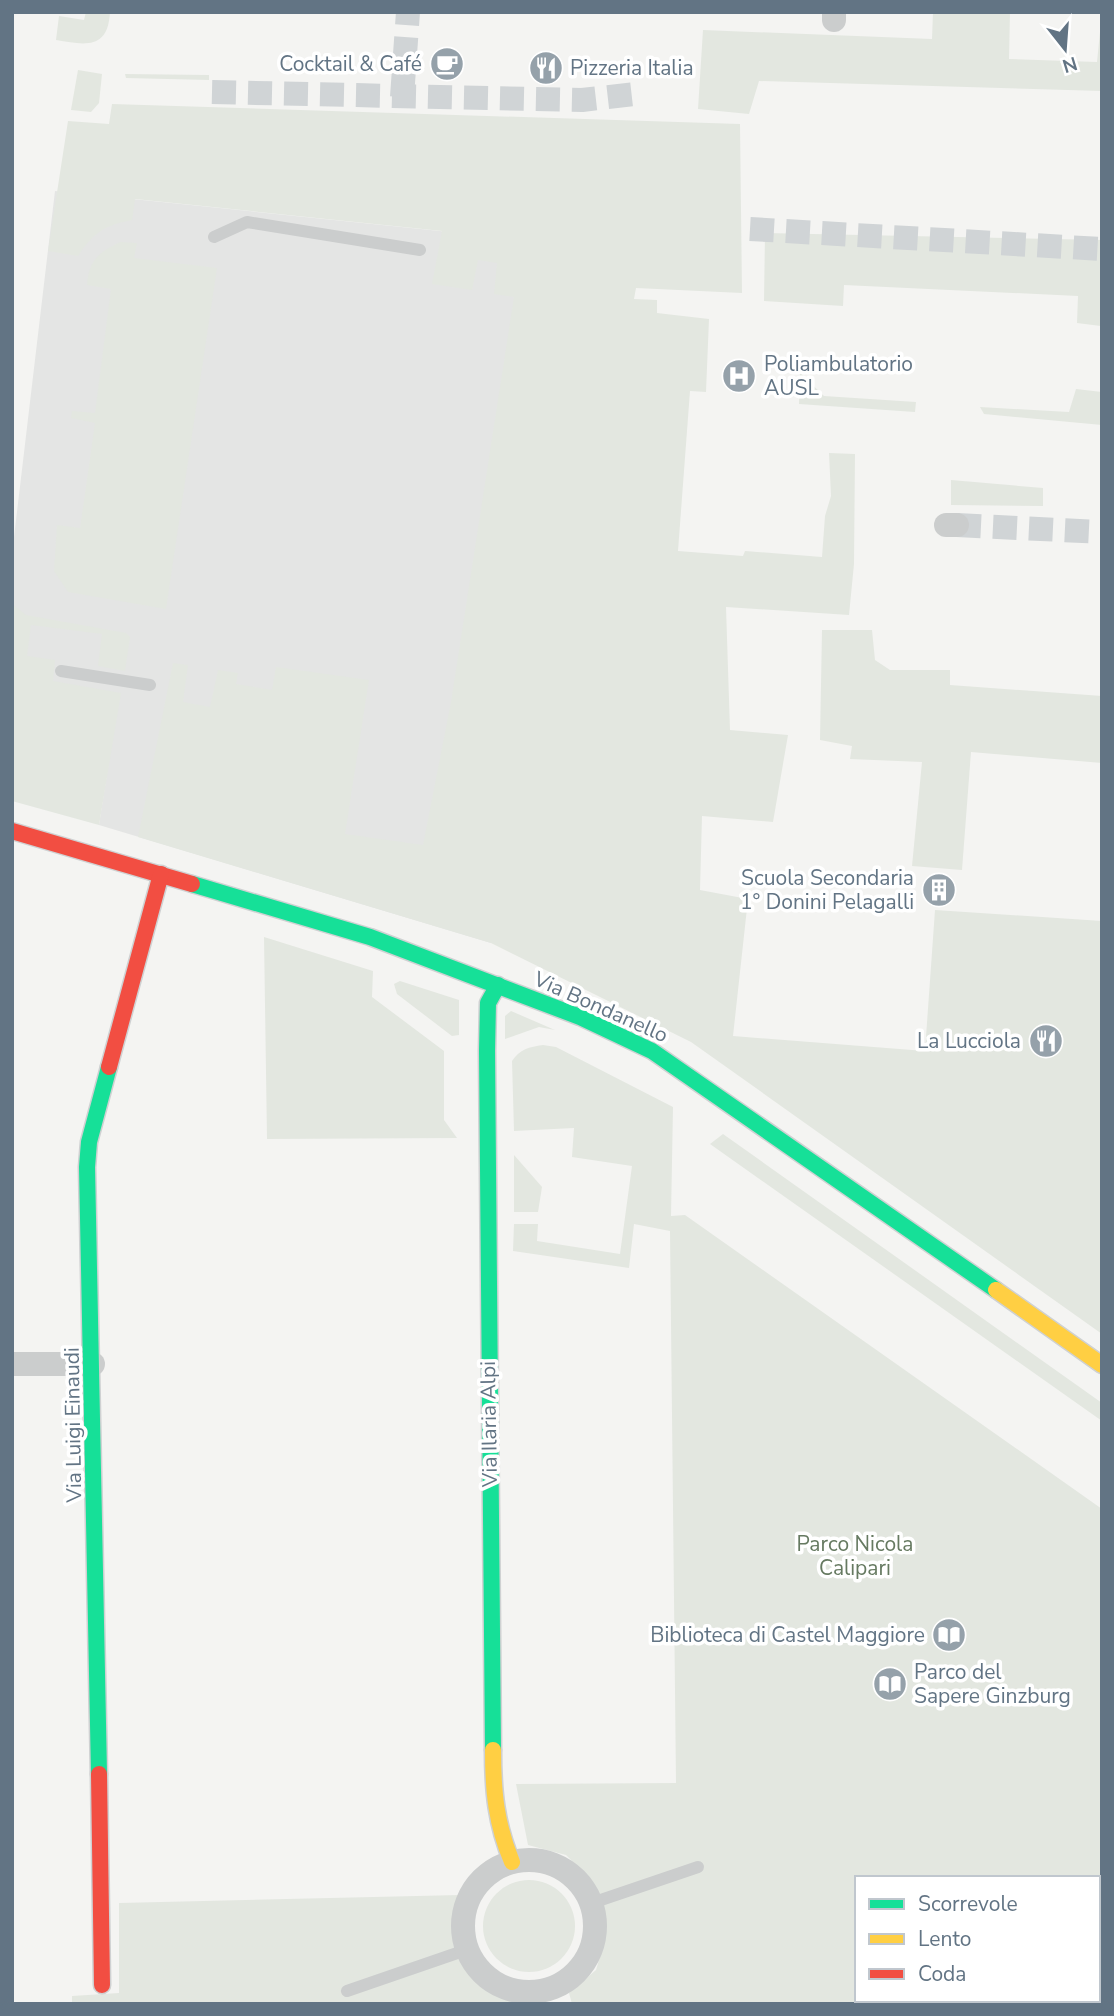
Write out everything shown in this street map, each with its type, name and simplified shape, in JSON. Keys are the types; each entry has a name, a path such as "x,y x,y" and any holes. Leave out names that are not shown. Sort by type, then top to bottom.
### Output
{"street":[{"name":"Via Bondanello","path":"12,831 370,937 580,1017 652,1051 1102,1365"},
{"name":"Via Luigi Einaudi","path":"102,1984 93,1364 87,1167 89,1142 161,874"},
{"name":"Via Ilaria Alpi","path":"498,985 488,1003 487,1051 493,1800 500,1834 512,1862"},
{"path":"12,1364 93,1364"},
{"path":"536,1860 560,1867 579,1882 592,1903 596,1924 593,1945 577,1971 554,1996 511,1990 492,1982 477,1968 466,1950 463,1923 469,1896 495,1869 512,1862 536,1860"}],"lane":[{"path":"214,237 247,222 420,250"},
{"path":"61,671 150,685"},
{"path":"592,1903 698,1867"},
{"path":"347,1991 466,1950"}],"shaded area":[{"path":"55,191 576,245 491,943 99,825 116,716 12,697 12,554"}],"green space":[{"path":"86,12 110,12 105,33 100,39 85,43 56,40 59,16 84,20"},
{"path":"933,12 1010,12 1009,59 1097,62 1102,12 1102,91 759,81 749,114 698,109 703,30 932,39"},
{"path":"78,70 102,74 99,103 91,112 71,110"},
{"path":"125,74 209,75 209,80 126,78"},
{"path":"112,104 740,124 742,293 636,288 634,299 657,300 657,313 709,319 706,392 690,391 678,551 743,556 745,551 822,557 825,516 831,496 829,453 855,454 854,564 849,615 726,607 730,730 788,735 773,822 702,816 700,890 748,899 733,1036 925,1051 935,910 1102,921 1102,1334 691,1042 491,943 138,837 173,663 188,665 183,702 210,707 218,670 238,673 236,684 272,690 276,667 369,680 345,834 423,845 451,702 514,297 494,294 497,263 478,260 472,290 432,284 442,231 135,199 132,220 100,231 78,256 48,251 68,121 109,124"},
{"path":"765,233 1102,240 1101,326 1077,323 1078,296 844,285 843,306 764,301"},
{"path":"120,242 137,243 134,258 217,268 166,609 68,592 54,571 57,525 80,528 95,423 71,418 72,411 95,413 111,289 87,285 88,276 96,258"},
{"path":"800,373 824,396 916,402 915,412 799,404"},
{"path":"1076,389 1102,392 1102,425 984,414 980,407 1069,412"},
{"path":"951,480 1043,488 1043,506 951,505"},
{"path":"12,604 26,615 126,633 130,637 125,671 98,666 102,634 31,625 27,656 55,660 53,681 121,693 99,825 12,801"},
{"path":"822,630 872,630 875,660 890,670 950,670 950,685 1102,696 1102,763 971,752 962,870 912,866 922,762 850,759 852,746 820,740"},
{"path":"264,937 373,971 372,997 444,1051 444,1120 457,1138 267,1139"},
{"path":"400,981 459,1000 459,1035 452,1036 397,994 394,984"},
{"path":"511,1011 555,1030 539,1027 505,1039 505,1016"},
{"name":"Parco Nicola Calipari","path":"543,1045 556,1047 673,1107 671,1216 685,1215 1102,1509 1102,2004 572,2004 569,1993 596,1970 605,1940 605,1912 594,1883 566,1855 528,1845 516,1784 676,1783 670,1231 634,1224 629,1268 513,1251 514,1224 538,1224 537,1241 620,1254 632,1166 572,1157 574,1128 514,1131 512,1061 529,1048"},
{"path":"723,1134 1102,1403 1102,1421 710,1144"},
{"path":"514,1155 542,1187 538,1212 514,1212"},
{"path":"529,1880 547,1883 562,1893 572,1908 575,1926 572,1944 562,1959 547,1969 529,1972 511,1969 496,1959 486,1944 483,1926 486,1908 496,1893 511,1883"},
{"path":"460,1895 452,1933 461,1964 485,1987 519,2004 72,2004 72,1996 119,1993 119,1903"}],"tunnel":[{"path":"402,97 408,12"},
{"path":"212,92 582,100 635,94"},
{"path":"750,229 1102,249"},
{"path":"957,525 1102,532"}],"traffic: fast":[{"path":"192,884 370,937 580,1017 652,1051 996,1290"},
{"path":"493,1750 487,1051 488,1003 498,985"},
{"path":"99,1774 87,1167 89,1142 109,1067"}],"traffic: slow":[{"path":"996,1290 1102,1365"},
{"path":"493,1750 496,1807 512,1862"}],"traffic: jam":[{"path":"12,831 192,884"},
{"path":"109,1067 161,874"},
{"path":"99,1774 102,1985"}],"place":[{"name":"Cocktail & Café","path":"447,64"},
{"name":"Pizzeria Italia","path":"546,68"},
{"name":"Poliambulatorio AUSL","path":"739,376"},
{"name":"Scuola Secondaria 1° Donini Pelagalli","path":"939,890"},
{"name":"La Lucciola","path":"1046,1041"},
{"name":"Biblioteca di Castel Maggiore","path":"949,1635"},
{"name":"Parco del Sapere Ginzburg","path":"890,1684"}]}
